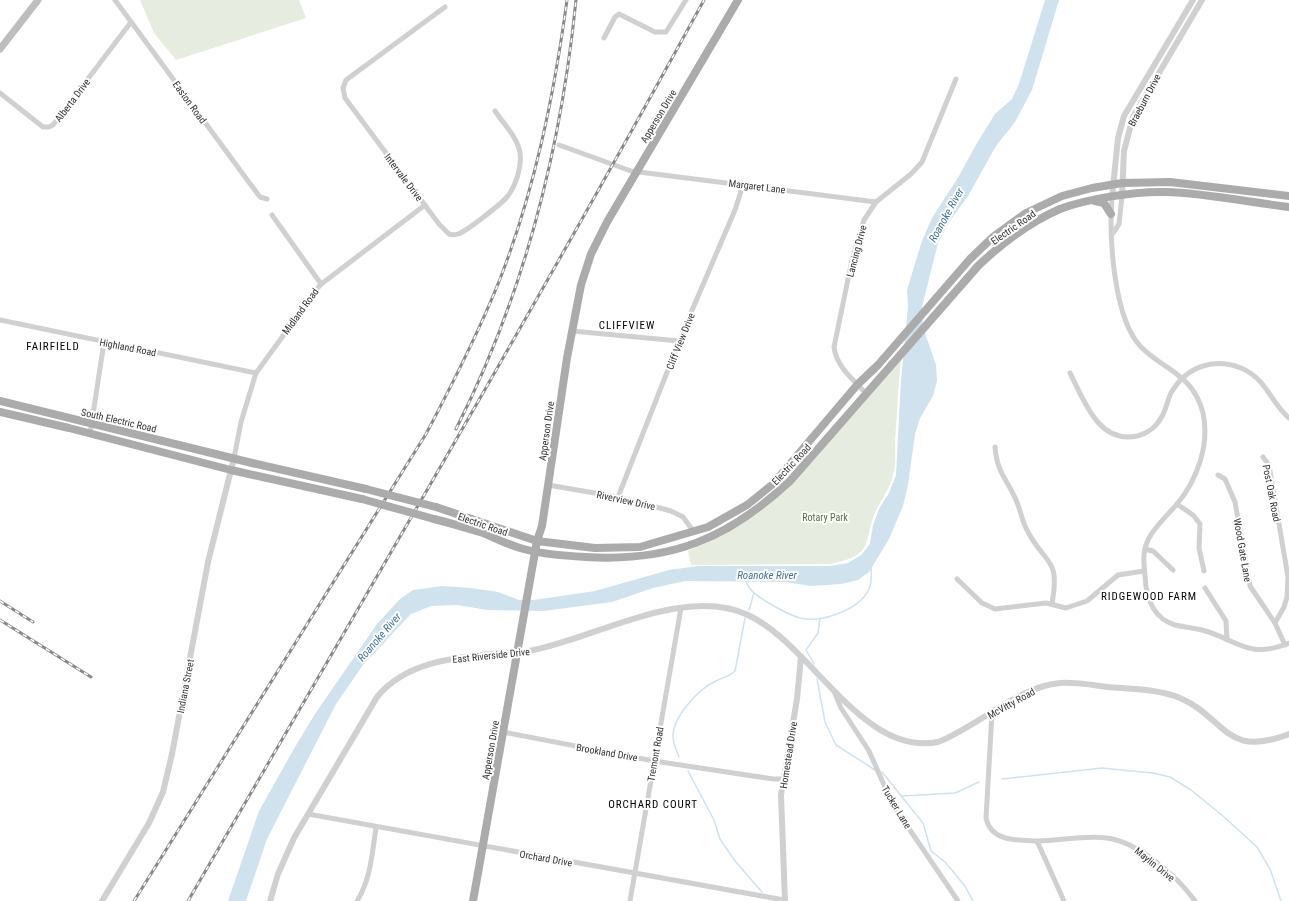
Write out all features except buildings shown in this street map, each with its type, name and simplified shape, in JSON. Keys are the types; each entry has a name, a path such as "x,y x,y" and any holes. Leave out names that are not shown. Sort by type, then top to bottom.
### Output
{"main road":[{"path":"0,49 38,0"},
{"name":"Apperson Drive","path":"473,901 535,550 542,526 572,331 581,285 591,254 607,222 738,0"},
{"name":"Electric Road","path":"232,470 362,499 482,533 520,548 574,556 629,558 679,550 714,535 751,515 779,492 866,393 881,368 943,288 981,248 1026,213 1062,196 1122,183 1170,182 1289,196"},
{"name":"Electric Road","path":"234,458 436,507 537,541 595,548 646,546 694,532 723,519 747,505 774,484 858,385 881,368 987,257 1028,227 1060,209 1112,197 1164,192 1289,207"},
{"path":"1094,201 1104,203 1110,214"},
{"name":"South Electric Road","path":"0,401 234,458"},
{"name":"South Electric Road","path":"0,412 232,470"}],"street":[{"name":"Easton Road","path":"115,0 260,197 267,199"},
{"path":"604,38 618,14 655,32 666,32 686,0"},
{"name":"Braeburn Drive","path":"1144,548 1151,534 1177,504 1195,473 1205,438 1204,420 1201,407 1191,387 1182,378 1147,353 1140,346 1128,328 1122,308 1114,266 1113,233 1110,226 1110,214 1118,138 1126,114 1193,0"},
{"name":"Braeburn Drive","path":"1113,233 1119,224 1125,146 1133,117 1202,0"},
{"name":"Intervale Drive","path":"444,7 346,80 343,88 345,98 446,232 456,235 508,197 519,170 519,146 495,111"},
{"name":"Alberta Drive","path":"0,93 43,126 49,127 53,125 131,22"},
{"path":"1161,54 1167,59"},
{"name":"Lancing Drive","path":"866,393 841,367 834,347 860,229 876,202 911,174 922,162 956,79"},
{"path":"1126,114 1133,117"},
{"name":"Margaret Lane","path":"559,145 627,170 876,202"},
{"name":"Cliff View Drive","path":"618,497 679,341 735,210 743,185"},
{"name":"Midland Road","path":"234,458 241,422 256,373 321,284 425,206"},
{"path":"272,215 321,284"},
{"name":"Highland Road","path":"0,320 256,373"},
{"path":"572,331 679,341"},
{"path":"90,434 104,342"},
{"path":"1070,373 1097,422 1108,432 1124,437 1140,435 1147,432 1157,423 1163,414 1171,393 1182,378 1192,370 1208,364 1223,364 1241,368 1256,376 1264,384 1289,418"},
{"path":"995,447 998,466 1017,502 1027,531 1052,565 1055,580 1052,604"},
{"name":"Post Oak Road","path":"1263,457 1269,465 1288,577 1287,597 1282,611 1275,623"},
{"name":"Indiana Street","path":"102,901 150,823 163,792 172,754 208,562 234,458"},
{"name":"Wood Gate Lane","path":"1218,476 1225,479 1235,502 1250,586 1287,644"},
{"name":"Riverview Drive","path":"548,485 646,503 678,513 683,517 694,532"},
{"path":"1177,504 1193,515 1200,524 1199,548 1204,572"},
{"path":"1173,570 1153,551 1144,548 1144,571 1147,596 1158,615 1175,625 1208,632 1241,647 1257,651 1273,649 1287,644"},
{"path":"957,579 982,603 995,609 1040,604 1052,604 1066,608 1080,605 1093,597 1118,575 1144,571"},
{"path":"1205,588 1226,621 1227,640"},
{"name":"East Riverside Drive","path":"270,901 283,861 308,814 377,697 388,684 405,674 440,661 464,656 517,652 546,647 633,619 681,608 717,606 749,615 772,630 801,657"},
{"name":"Tremont Road","path":"630,901 636,874 681,608"},
{"name":"McVitty Road","path":"801,657 873,725 892,736 911,743 928,744 938,742 1038,687 1070,682 1160,693 1178,697 1195,706 1226,733 1242,740 1269,741 1289,734"},
{"name":"Homestead Drive","path":"784,901 782,779 796,706 801,657"},
{"name":"Tucker Lane","path":"834,688 841,708 870,752 893,805 958,901"},
{"name":"Maylin Drive","path":"992,713 986,818 987,825 993,833 1003,838 1037,841 1096,837 1127,843 1152,859 1195,901"},
{"name":"Brookland Drive","path":"503,732 654,761 782,779"},
{"name":"Orchard Drive","path":"308,814 376,828 784,901"},
{"path":"357,901 369,875 376,828"},
{"path":"1037,841 1064,901"}],"green space":[{"path":"140,0 299,0 306,18 176,60 154,33"},
{"name":"Rotary Park","path":"901,360 894,471 892,480 872,520 868,538 862,551 855,556 829,564 691,565 688,551 742,524 755,516 779,497"}],"water":[{"name":"Roanoke River","path":"1045,0 1059,0 1032,90 1015,122 996,146 968,196 949,222 938,243 922,307 923,327 936,365 937,381 933,396 920,418 915,434 908,485 903,506 889,539 869,572 858,580 841,584 810,586 786,582 685,581 653,588 612,602 543,611 488,610 457,605 431,606 411,614 363,665 336,704 267,839 246,901 228,901 259,811 295,747 315,714 377,624 400,599 413,590 442,586 471,588 498,592 519,600 534,600 595,591 669,570 698,566 830,566 848,563 861,555 870,544 873,525 879,509 889,493 896,475 901,380 908,306 907,290 922,241 932,218 959,176 995,114 1012,99 1019,84"}],"waterway":[{"name":"Roanoke River","path":"746,581 749,588 764,600 779,609 800,618 816,619 825,618 843,612 864,597 870,587 871,568"},
{"path":"749,610 754,593"},
{"path":"679,757 674,745 673,736 677,720 688,704 702,690 735,671 745,618"},
{"path":"814,664 806,650 818,633 820,619"},
{"path":"817,679 825,722 836,745 875,770"},
{"path":"1002,779 1102,768 1153,773 1170,777 1191,790 1223,816 1257,847 1270,869 1281,901"},
{"path":"688,771 714,820 720,839 735,861 762,892"},
{"path":"882,772 923,823 931,851 945,862 965,886 973,901"},
{"path":"902,796 955,793 979,782"}],"railway":[{"path":"134,901 426,434 465,357 500,279 523,211 542,141 556,71 567,0"},
{"path":"456,429 480,378 501,326 520,274 536,220 560,111 576,0"},
{"path":"188,901 514,339 704,0"},
{"path":"0,601 33,622"},
{"path":"0,620 91,677"}],"district":[{"name":"CLIFFVIEW","path":"627,325"},
{"name":"FAIRFIELD","path":"53,346"},
{"name":"RIDGEWOOD FARM","path":"1149,596"},
{"name":"ORCHARD COURT","path":"653,804"}]}
